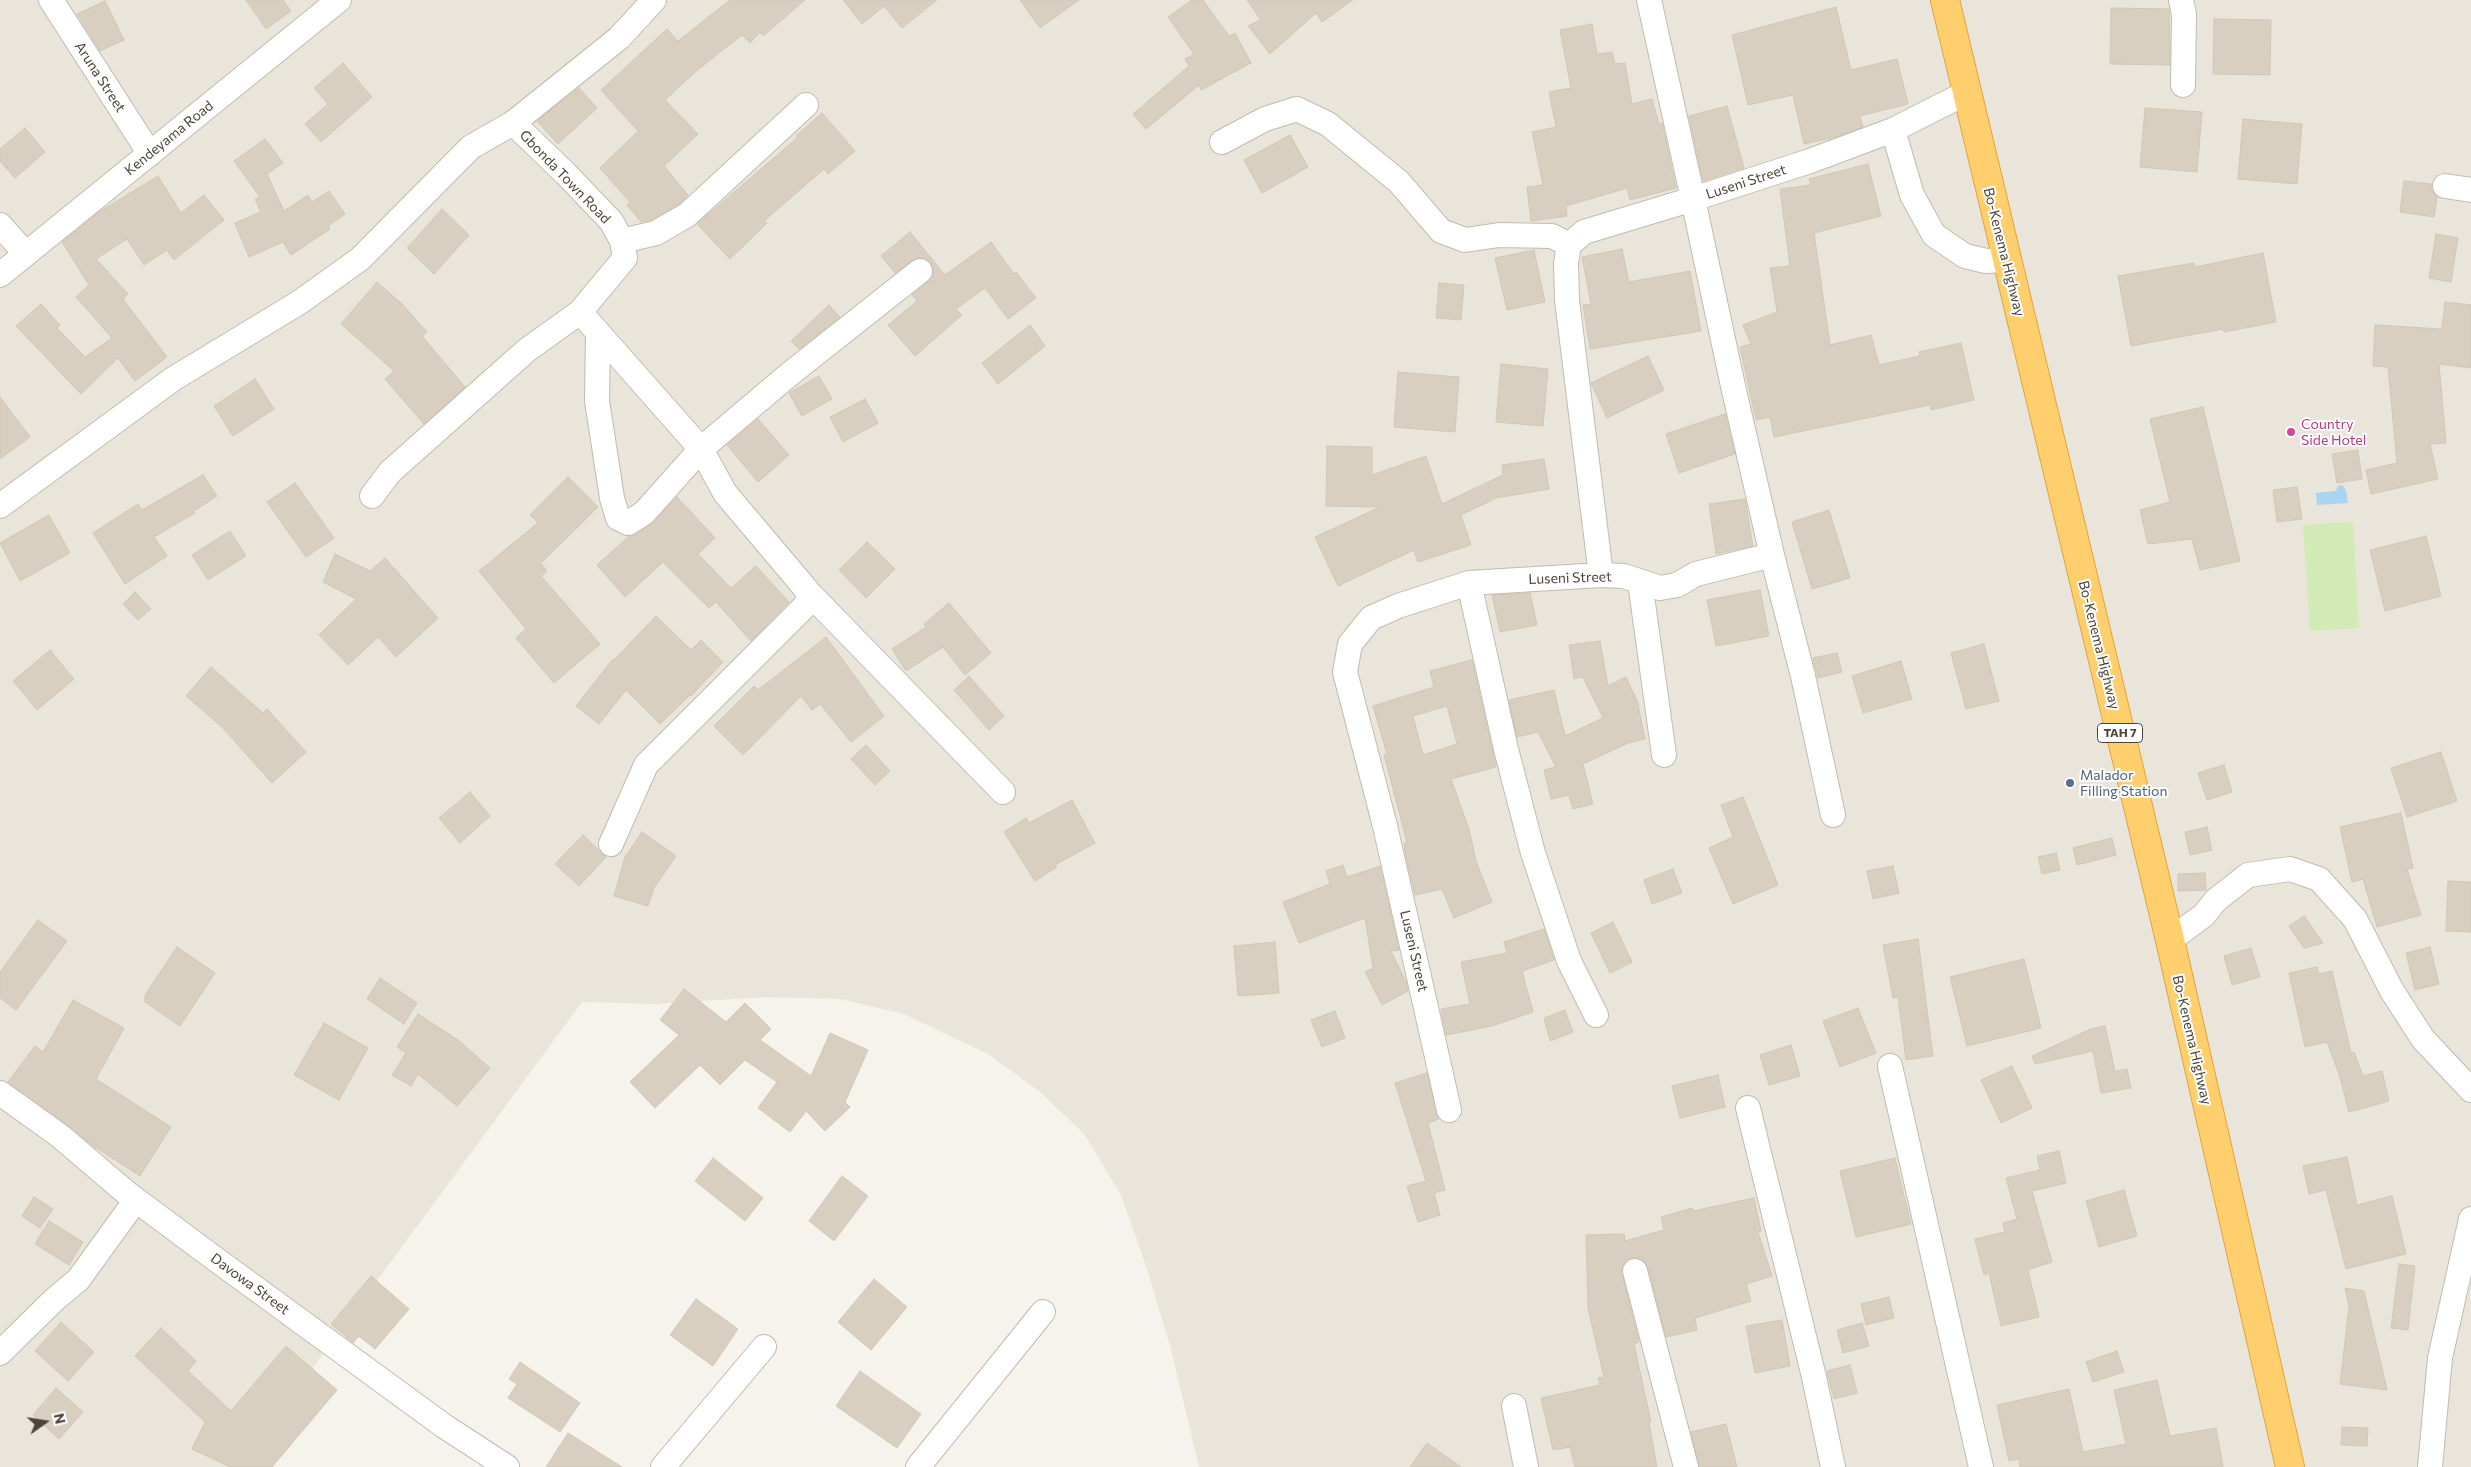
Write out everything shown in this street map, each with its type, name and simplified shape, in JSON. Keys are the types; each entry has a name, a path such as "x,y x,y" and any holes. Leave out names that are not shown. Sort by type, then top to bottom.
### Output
{"highway":[{"name":"Bo-Kenema Highway","path":"1945,0 2170,940 2290,1467"}],"street":[{"name":"Aruna Street","path":"51,0 150,154"},
{"name":"Kendeyama Road","path":"0,275 339,0"},
{"name":"Gbonda Town Road","path":"622,241 611,221 566,174 512,123 619,38 654,0"},
{"path":"1601,574 1567,300 1566,263 1569,245 1584,232 1693,199 1648,0"},
{"path":"2181,0 2184,14 2184,85"},
{"name":"Luseni Street","path":"1448,1110 1385,826 1345,672 1350,644 1371,618 1398,606 1469,584 1601,574 1624,576 1660,588 1677,585 1696,574 1772,555 1693,199 1810,161 1893,130 1966,93"},
{"path":"372,496 390,472 527,350 580,312 625,258 622,241 656,233 687,215 806,106"},
{"path":"1222,142 1265,119 1297,109 1328,124 1399,182 1442,231 1465,240 1499,235 1552,236 1569,245"},
{"path":"0,506 173,379 300,302 360,259 471,147 512,123"},
{"path":"1893,130 1912,195 1934,235 1965,256 1986,261 2006,260"},
{"path":"2445,186 2471,190"},
{"path":"0,225 26,254"},
{"path":"598,333 597,401 612,498 618,518 628,523 644,513 701,449 791,373 920,271"},
{"path":"580,312 701,449 725,493 811,595 1004,792"},
{"path":"1772,555 1803,676 1834,814"},
{"path":"1640,582 1664,754"},
{"path":"1469,584 1506,749 1533,854 1569,961 1596,1015"},
{"path":"611,844 646,765 804,607 811,595"},
{"path":"2170,940 2204,915 2216,900 2248,875 2290,869 2319,879 2355,919 2392,990 2423,1039 2471,1090"},
{"path":"1890,1066 1981,1467"},
{"name":"Davowa Street","path":"0,1093 60,1136 136,1200 444,1426 507,1467"},
{"path":"1748,1108 1814,1377 1833,1467"},
{"path":"0,1353 55,1298 78,1280 136,1200"},
{"path":"2430,1467 2440,1358 2471,1219"},
{"path":"1635,1271 1686,1467"},
{"path":"918,1467 1043,1312"},
{"path":"663,1467 764,1346"},
{"path":"1514,1406 1526,1467"}],"shaded area":[{"path":"0,0 2471,0 2471,1467 1199,1467 1171,1349 1147,1269 1121,1195 1085,1135 1039,1091 988,1054 904,1014 840,999 768,997 654,1004 582,1002 240,1467 0,1467"}],"green space":[{"path":"2353,522 2359,628 2310,631 2303,525"}],"water":[{"path":"2342,485 2346,490 2348,503 2317,505 2316,493 2336,491 2338,486"}],"building":[{"path":"246,0 283,0 291,11 266,29"},
{"path":"730,0 805,0 763,36 760,32 750,43 742,35 695,72 665,100 698,134 664,166 688,195 679,204 651,220 641,222 627,205 630,202 600,168 638,131 601,90 667,29 678,41"},
{"path":"843,0 937,0 902,28 884,6 862,24"},
{"path":"1020,0 1079,0 1040,28"},
{"path":"1192,0 1203,0 1229,36 1235,33 1251,63 1201,90 1199,85 1146,129 1133,114 1189,66 1185,59 1194,54 1168,17"},
{"path":"1247,0 1353,0 1322,22 1316,13 1270,54 1248,26 1261,20"},
{"path":"105,1 124,40 100,51 77,14"},
{"path":"1836,7 1851,70 1897,59 1908,104 1860,116 1863,127 1836,137 1804,144 1793,95 1748,105 1732,35"},
{"path":"2111,8 2169,9 2170,65 2110,64"},
{"path":"2214,19 2271,20 2270,75 2213,74"},
{"path":"1592,24 1597,54 1612,52 1615,64 1625,63 1632,104 1652,99 1659,124 1662,123 1676,188 1630,200 1627,188 1566,206 1567,216 1531,221 1527,187 1543,185 1532,132 1556,127 1549,92 1571,88 1560,30"},
{"path":"343,63 372,97 321,142 305,124 328,104 314,88"},
{"path":"579,88 597,108 558,144 537,121"},
{"path":"1727,106 1744,168 1703,181 1689,116"},
{"path":"2145,108 2202,112 2197,172 2140,167"},
{"path":"822,113 855,151 828,174 824,169 764,221 767,223 730,259 697,224 797,138 796,136"},
{"path":"2243,119 2302,124 2297,184 2238,179"},
{"path":"25,128 45,152 15,178 0,161 0,149"},
{"path":"1290,135 1308,167 1262,193 1244,160"},
{"path":"265,139 283,163 267,174 284,211 308,195 312,202 329,191 345,214 328,226 330,229 291,255 283,242 249,257 235,223 261,212 255,199 260,197 234,161"},
{"path":"1868,164 1881,216 1814,233 1830,345 1871,335 1879,365 1920,356 1919,352 1961,343 1974,400 1931,410 1930,405 1774,437 1770,417 1756,420 1740,347 1751,344 1743,325 1777,312 1770,268 1790,266 1780,189 1811,185 1809,179"},
{"path":"158,176 181,213 204,195 224,220 174,260 167,250 144,265 127,239 96,259 128,294 123,299 167,357 135,381 118,358 81,394 16,326 41,304 60,325 57,328 85,357 112,338 76,297 89,285 62,242 99,212"},
{"path":"2404,181 2431,184 2432,191 2437,197 2434,217 2400,212"},
{"path":"442,209 469,235 434,274 407,248"},
{"path":"910,232 945,275 991,242 1014,274 1016,272 1036,298 1008,319 985,288 956,309 962,315 915,356 888,325 917,301 912,295 929,281 933,276 933,269 930,262 918,257 895,273 881,256"},
{"path":"2436,234 2458,238 2451,282 2429,278"},
{"path":"1622,249 1629,282 1690,271 1701,331 1590,349 1583,305 1591,304 1582,257"},
{"path":"1534,250 1545,302 1507,310 1495,258"},
{"path":"2263,253 2276,322 2224,332 2223,329 2131,346 2118,276 2194,263 2195,267"},
{"path":"377,282 402,304 427,332 422,336 465,387 424,424 385,379 394,371 341,324"},
{"path":"1439,283 1464,285 1461,320 1436,318"},
{"path":"2445,302 2471,305 2471,368 2439,364 2446,443 2430,444 2438,479 2371,494 2366,470 2397,463 2388,367 2373,366 2375,325 2442,329"},
{"path":"829,305 840,317 799,349 791,341"},
{"path":"1030,325 1045,346 998,384 982,363"},
{"path":"1648,356 1664,390 1607,418 1591,383"},
{"path":"1501,364 1548,369 1543,426 1496,422"},
{"path":"1398,372 1459,377 1455,432 1394,427"},
{"path":"819,376 832,399 802,416 789,393"},
{"path":"255,379 274,409 233,436 214,406"},
{"path":"0,397 30,437 0,459"},
{"path":"865,399 878,423 843,442 830,417"},
{"path":"2203,407 2240,561 2200,570 2192,539 2148,544 2140,510 2170,502 2150,419"},
{"path":"1725,414 1735,454 1679,473 1666,434"},
{"path":"758,419 789,455 758,482 727,445"},
{"path":"1327,446 1372,447 1372,475 1426,456 1442,504 1503,475 1502,465 1544,459 1549,489 1496,498 1461,515 1471,545 1418,562 1414,550 1338,586 1315,537 1380,507 1326,506"},
{"path":"2358,450 2362,479 2337,483 2332,454"},
{"path":"203,475 217,496 194,511 195,513 154,537 167,556 125,584 93,533 138,504 142,510"},
{"path":"568,477 598,507 541,563 547,571 541,576 600,644 554,683 516,638 526,629 479,571 538,523 530,515"},
{"path":"295,483 334,538 306,557 267,502"},
{"path":"2297,487 2302,519 2277,522 2273,490"},
{"path":"677,497 715,538 698,554 731,588 756,566 789,602 751,641 716,602 709,608 663,562 625,597 597,565 628,537 635,535 654,522"},
{"path":"1745,499 1753,546 1716,554 1709,504"},
{"path":"1829,510 1850,578 1812,589 1792,522"},
{"path":"49,515 70,553 20,581 0,543"},
{"path":"230,531 246,556 208,580 192,555"},
{"path":"2426,536 2441,596 2385,611 2370,550"},
{"path":"867,542 895,569 866,598 839,570"},
{"path":"335,554 370,571 385,558 438,618 396,657 378,637 348,665 319,635 356,599 323,582"},
{"path":"1760,590 1769,636 1716,646 1707,600"},
{"path":"135,592 151,609 138,620 123,604"},
{"path":"1530,593 1537,625 1500,632 1492,595"},
{"path":"949,603 991,653 965,675 943,647 906,671 892,649 926,627 924,624"},
{"path":"656,616 691,650 701,640 723,662 691,696 660,724 626,690 599,724 576,706 613,659"},
{"path":"826,637 884,716 851,742 820,704 812,710 801,696 743,755 714,726 754,686 758,690"},
{"path":"1600,641 1608,686 1626,677 1639,705 1645,739 1628,743 1583,764 1593,804 1573,809 1569,795 1551,799 1544,770 1556,767 1538,732 1517,737 1509,700 1554,690 1565,736 1603,718 1583,677 1574,679 1569,645"},
{"path":"1984,644 1999,701 1966,709 1951,653"},
{"path":"50,650 74,679 37,710 13,681"},
{"path":"1837,653 1842,672 1818,678 1813,658"},
{"path":"1472,660 1496,767 1451,779 1469,829 1476,861 1492,902 1454,918 1442,889 1415,895 1406,857 1404,843 1407,842 1384,755 1387,754 1373,706 1434,687 1430,671","holes":["1447,706 1457,744 1423,755 1413,716"]},
{"path":"1901,661 1912,699 1863,713 1852,676"},
{"path":"211,667 263,713 267,709 306,752 272,783 222,727 186,696"},
{"path":"969,676 1004,716 989,730 954,690"},
{"path":"866,745 890,771 875,785 851,759"},
{"path":"2441,752 2457,801 2407,817 2391,768"},
{"path":"2224,765 2232,792 2207,800 2198,773"},
{"path":"470,792 490,816 460,843 439,818"},
{"path":"1743,797 1778,885 1733,904 1709,848 1733,837 1721,805"},
{"path":"1072,800 1095,843 1055,865 1057,867 1035,881 1004,832 1026,818 1029,823"},
{"path":"2401,813 2413,868 2407,869 2421,915 2377,927 2363,879 2352,882 2340,827"},
{"path":"2207,827 2212,850 2190,855 2185,832"},
{"path":"642,832 676,856 654,888 648,906 614,896 625,857"},
{"path":"583,835 606,857 579,886 555,864"},
{"path":"2112,838 2116,855 2077,865 2073,848"},
{"path":"2056,853 2060,870 2042,874 2038,857"},
{"path":"1343,865 1347,877 1380,866 1399,950 1391,951 1406,982 1408,991 1382,1005 1365,972 1373,968 1365,918 1299,943 1283,902 1330,884 1326,871"},
{"path":"1893,866 1899,893 1873,899 1867,871"},
{"path":"1673,869 1682,893 1652,904 1644,880"},
{"path":"2205,873 2206,890 2178,891 2178,874"},
{"path":"2448,881 2471,882 2471,932 2446,931"},
{"path":"2304,916 2323,943 2304,948 2289,926"},
{"path":"38,920 67,941 16,1010 0,998 0,972"},
{"path":"1613,922 1632,962 1610,973 1591,933"},
{"path":"1544,929 1554,960 1522,971 1533,1012 1492,1026 1446,1035 1441,1009 1470,1004 1461,962 1507,953 1504,942"},
{"path":"1918,939 1933,1056 1906,1060 1898,997 1893,998 1883,945"},
{"path":"1275,942 1279,993 1238,996 1234,946"},
{"path":"177,947 215,973 180,1026 145,1002 145,995"},
{"path":"2430,947 2439,984 2415,990 2406,953"},
{"path":"2251,948 2260,977 2232,985 2224,956"},
{"path":"2024,959 2041,1028 1967,1046 1950,977"},
{"path":"2317,967 2319,974 2332,971 2351,1053 2354,1052 2363,1076 2382,1071 2389,1101 2349,1112 2339,1074 2327,1042 2305,1047 2289,973"},
{"path":"380,978 417,1003 404,1024 367,999"},
{"path":"684,989 726,1022 745,1003 771,1029 760,1040 811,1076 830,1033 868,1050 845,1102 850,1107 825,1131 806,1111 790,1132 758,1108 777,1082 745,1060 720,1085 700,1065 655,1108 630,1082 679,1035 660,1020"},
{"path":"73,1000 124,1028 96,1079 171,1127 140,1176 92,1145 68,1125 8,1082 35,1046 43,1052"},
{"path":"1858,1008 1876,1053 1840,1067 1823,1021"},
{"path":"1565,1010 1573,1032 1550,1041 1544,1018"},
{"path":"1335,1011 1345,1038 1322,1047 1311,1020"},
{"path":"418,1014 458,1040 490,1068 457,1106 418,1074 411,1086 392,1075 406,1053 397,1047"},
{"path":"324,1023 368,1048 339,1100 294,1075"},
{"path":"2105,1026 2115,1071 2127,1069 2131,1088 2101,1093 2093,1051 2035,1064 2032,1056 2091,1029"},
{"path":"1791,1045 1800,1076 1769,1085 1760,1055"},
{"path":"2012,1066 2032,1108 2001,1123 1981,1080"},
{"path":"1427,1073 1439,1119 1428,1123 1445,1190 1434,1193 1440,1215 1418,1222 1407,1186 1426,1181 1395,1083"},
{"path":"1718,1075 1725,1107 1680,1118 1672,1086"},
{"path":"2059,1151 2066,1183 2032,1191 2052,1262 2028,1270 2039,1317 2001,1326 1989,1273 1984,1275 1975,1239 2005,1232 2003,1223 2017,1219 2006,1178 2040,1170 2037,1156"},
{"path":"2347,1157 2357,1205 2392,1196 2406,1254 2346,1269 2326,1190 2309,1194 2303,1166"},
{"path":"713,1158 763,1198 745,1221 695,1181"},
{"path":"1895,1158 1911,1224 1856,1237 1840,1171"},
{"path":"842,1176 868,1196 834,1241 809,1221"},
{"path":"2124,1190 2137,1236 2099,1247 2086,1201"},
{"path":"34,1197 53,1209 40,1228 22,1216"},
{"path":"1754,1198 1761,1231 1758,1232 1772,1276 1746,1284 1751,1301 1695,1318 1697,1330 1666,1337 1648,1267 1644,1261 1638,1258 1631,1258 1625,1262 1622,1274 1639,1342 1634,1344 1651,1422 1649,1422 1657,1467 1575,1467 1570,1447 1553,1450 1541,1398 1600,1385 1598,1378 1604,1377 1588,1308 1586,1235 1624,1234 1625,1241 1664,1230 1661,1217 1692,1208 1693,1211"},
{"path":"49,1221 83,1242 69,1265 35,1244"},
{"path":"2399,1264 2415,1266 2408,1330 2391,1328"},
{"path":"371,1276 409,1309 375,1349 359,1336 353,1343 331,1324"},
{"path":"874,1279 907,1307 871,1350 838,1322"},
{"path":"2345,1288 2364,1291 2387,1390 2340,1384 2349,1307"},
{"path":"1889,1297 1894,1318 1866,1325 1861,1304"},
{"path":"696,1299 738,1329 713,1366 670,1335"},
{"path":"1782,1320 1790,1366 1755,1373 1746,1326"},
{"path":"61,1322 94,1352 68,1381 35,1351"},
{"path":"1862,1323 1869,1346 1843,1353 1837,1330"},
{"path":"161,1328 196,1361 188,1371 231,1411 286,1346 337,1390 272,1467 230,1467 192,1449 205,1422 135,1356"},
{"path":"2117,1351 2124,1372 2093,1382 2086,1362"},
{"path":"520,1362 580,1403 560,1432 508,1398 517,1384 509,1379"},
{"path":"1850,1365 1857,1393 1834,1399 1827,1371"},
{"path":"860,1371 921,1414 897,1448 836,1406"},
{"path":"2157,1380 2170,1436 2216,1428 2223,1467 2020,1467 2019,1459 2009,1461 1997,1405 2069,1389 2083,1452 2126,1444 2114,1390"},
{"path":"56,1388 83,1412 59,1439 33,1415"},
{"path":"1726,1424 1737,1467 1699,1467 1691,1432"},
{"path":"2342,1427 2368,1428 2367,1446 2341,1445"},
{"path":"568,1433 622,1467 546,1467"},
{"path":"1427,1443 1461,1467 1410,1467"}],"place":[{"name":"Country Side Hotel","path":"2291,432"},
{"name":"Malador Filling Station","path":"2070,783"}]}
